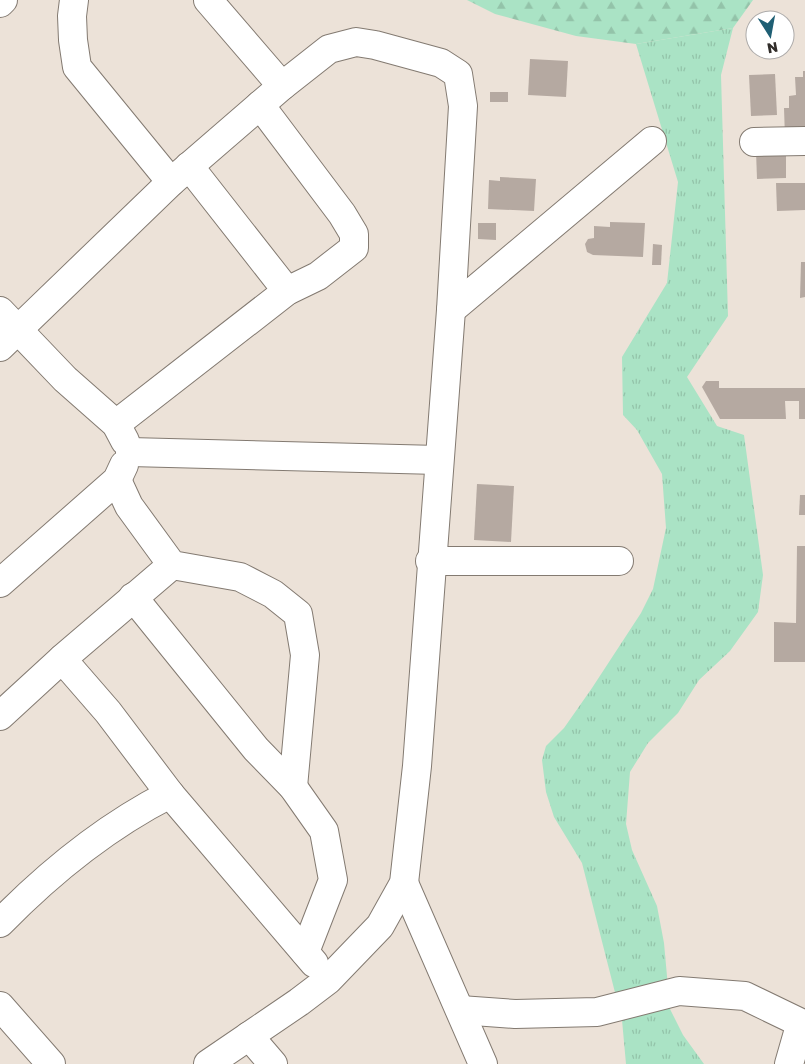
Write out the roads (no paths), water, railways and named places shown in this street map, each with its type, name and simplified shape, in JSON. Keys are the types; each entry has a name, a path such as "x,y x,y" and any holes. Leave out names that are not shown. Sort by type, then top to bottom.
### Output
{"street":[{"path":"0,3 4,0"},
{"path":"74,0 72,16 77,67 180,174 287,291"},
{"path":"208,0 282,86"},
{"path":"9,340 180,174 282,86 329,49 356,42 441,63 458,74 463,106 451,310 430,561 417,766 404,883 380,926 328,980 208,1064"},
{"path":"116,424 287,291 318,276 354,248 354,234 342,214 260,105"},
{"path":"451,310 652,141"},
{"path":"754,142 805,141"},
{"path":"0,311 9,340 65,379 116,424 130,452"},
{"path":"130,452 438,460"},
{"path":"2,577 117,480 130,452"},
{"path":"117,480 129,506 172,565 240,577 273,594 298,614 305,655 293,787"},
{"path":"430,561 619,561"},
{"path":"0,716 62,659 172,565"},
{"path":"133,597 256,749 293,787 324,832 333,880 305,952"},
{"path":"62,659 108,712 170,794 328,980"},
{"path":"0,924 33,889 115,826 140,809 170,794"},
{"path":"404,883 483,1064"},
{"path":"460,1010 516,1014 596,1012 679,991 745,996 805,1025"},
{"path":"0,1006 51,1064"},
{"path":"789,1064 798,1029 805,1025"},
{"path":"249,1036 273,1064"}]}
